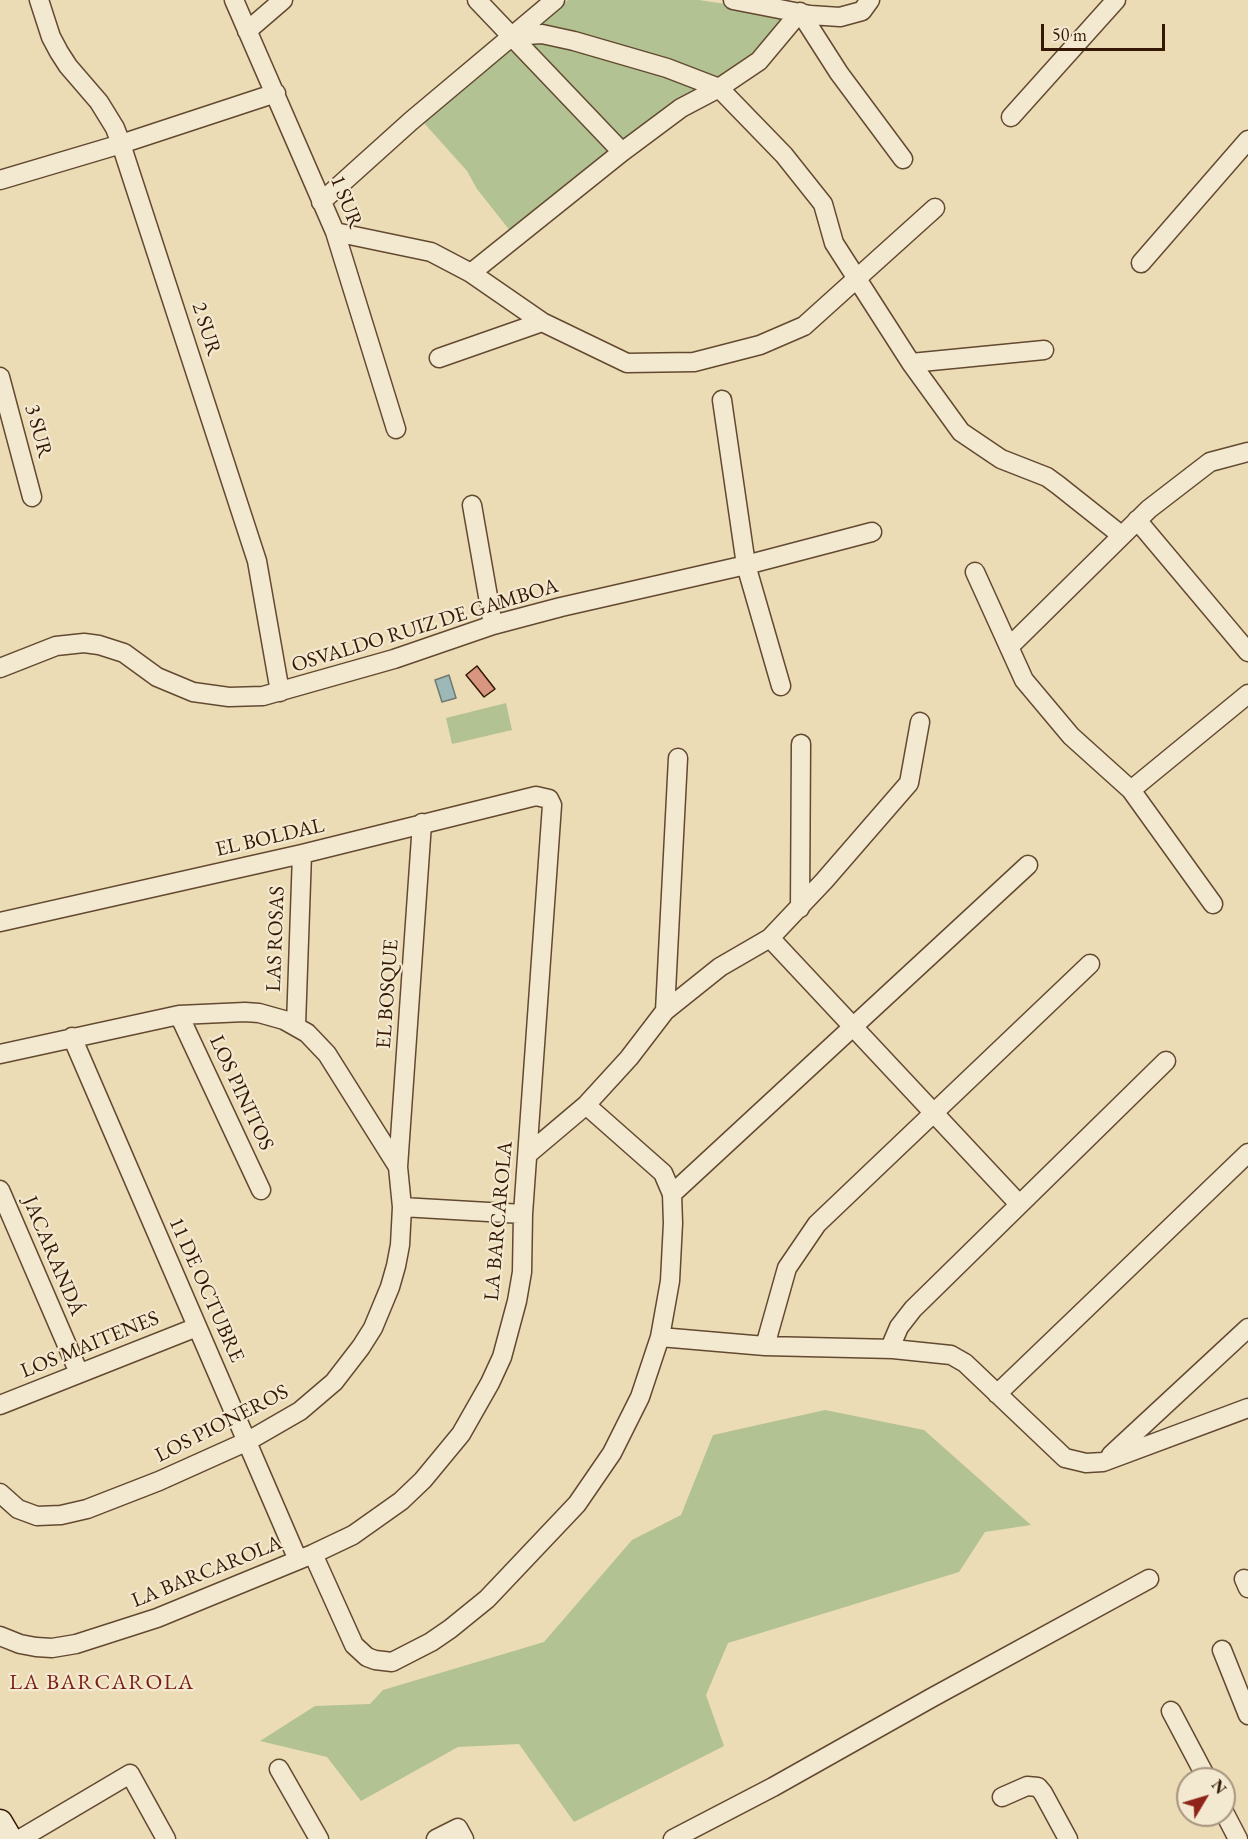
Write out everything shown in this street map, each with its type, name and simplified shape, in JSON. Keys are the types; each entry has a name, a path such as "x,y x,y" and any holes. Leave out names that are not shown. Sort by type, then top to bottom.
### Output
{"main road":[{"path":"0,1822 10,1839"}],"street":[{"name":"2 SUR","path":"39,0 51,37 59,52 103,108 121,144 253,550 280,692"},
{"name":"1 SUR","path":"234,0 335,232 396,429"},
{"path":"247,31 283,0"},
{"path":"477,0 622,152"},
{"path":"321,202 555,0"},
{"path":"733,0 840,17 862,11 870,0"},
{"path":"1011,117 1116,0"},
{"path":"471,273 622,152 681,108 719,88 759,61 800,12"},
{"path":"800,12 839,73 903,159"},
{"path":"511,36 542,34 574,41 667,68 719,88 784,155 823,204 834,243 911,363 961,432 1002,459 1047,477 1121,535"},
{"path":"0,180 121,144 276,93"},
{"path":"1140,263 1248,140"},
{"path":"335,232 431,252 471,273 542,322 627,363 694,362 760,345 804,326 935,208"},
{"path":"439,358 542,322"},
{"path":"911,363 1044,350"},
{"name":"3 SUR","path":"0,377 32,497"},
{"path":"722,400 746,565 781,686"},
{"path":"1010,646 1149,509 1210,462 1248,452"},
{"path":"472,505 493,625"},
{"path":"1137,520 1248,652"},
{"name":"OSVALDO RUIZ DE GAMBOA","path":"0,668 56,646 84,643 124,653 157,677 193,692 229,697 280,692 394,659 493,625 746,565 872,532"},
{"path":"975,572 1024,681 1071,736 1131,790 1214,904"},
{"path":"1131,790 1248,694"},
{"path":"528,1154 586,1105 629,1058 665,1011 720,967 770,938 800,908 909,783 920,722"},
{"path":"800,908 801,744"},
{"path":"665,1011 678,758"},
{"name":"EL BOLDAL","path":"0,922 302,854 536,796 549,799"},
{"name":"LA BARCAROLA","path":"0,1636 20,1644 36,1647 52,1648 76,1644 157,1618 306,1557 353,1535 401,1501 443,1458 477,1409 501,1357 513,1320 522,1272 552,805 549,799"},
{"name":"EL BOSQUE","path":"398,1167 422,823"},
{"name":"LAS ROSAS","path":"296,1025 302,854"},
{"path":"586,1105 663,1173 672,1194 1028,865"},
{"path":"770,938 1018,1204"},
{"path":"765,1346 788,1268 817,1224 1090,964"},
{"name":"LOS PIONEROS","path":"0,1054 179,1015 259,1013 278,1017 308,1033 327,1054 398,1167 402,1207 400,1245 390,1287 373,1328 334,1382 300,1411 248,1441 95,1506 49,1516 28,1513 10,1503 0,1493"},
{"name":"LOS PINITOS","path":"179,1015 261,1190"},
{"name":"11 DE OCTUBRE","path":"72,1037 248,1441 349,1638 360,1652 375,1660 392,1662 431,1642 460,1622 487,1599 577,1504 595,1479 627,1425 660,1337 670,1281 674,1223 672,1194"},
{"path":"893,1349 895,1334 903,1320 1018,1204 1166,1061"},
{"path":"997,1394 1248,1153"},
{"name":"JACARANDÁ","path":"0,1190 79,1374"},
{"path":"402,1207 524,1214"},
{"name":"LOS MAITENES","path":"0,1405 197,1327"},
{"path":"1103,1462 1248,1328"},
{"path":"660,1337 765,1346 893,1349 951,1355 965,1363 1065,1458 1086,1463 1103,1462 1248,1408"},
{"path":"673,1839 773,1787 1149,1579"},
{"path":"1222,1650 1243,1689 1248,1715"},
{"path":"1171,1711 1201,1767"},
{"path":"279,1769 319,1839"},
{"path":"20,1839 130,1774 166,1839"},
{"path":"1002,1797 1027,1786 1038,1787 1068,1839"},
{"path":"436,1839 458,1828 464,1839"}],"green space":[{"path":"568,0 699,0 752,8 786,19 769,43 511,232 477,189 467,171 424,123"},
{"path":"506,703 512,730 452,744 446,718"},
{"path":"825,1410 924,1430 1031,1525 985,1532 959,1572 728,1643 706,1695 724,1746 574,1822 519,1744 458,1747 361,1801 327,1757 260,1741 315,1706 370,1704 383,1690 544,1642 632,1540 681,1515 713,1435"}],"water":[{"path":"449,675 456,698 442,702 435,680"}],"building":[{"path":"477,666 495,689 484,697 466,675"}],"district":[{"name":"LA BARCAROLA","path":"102,1683"}]}
